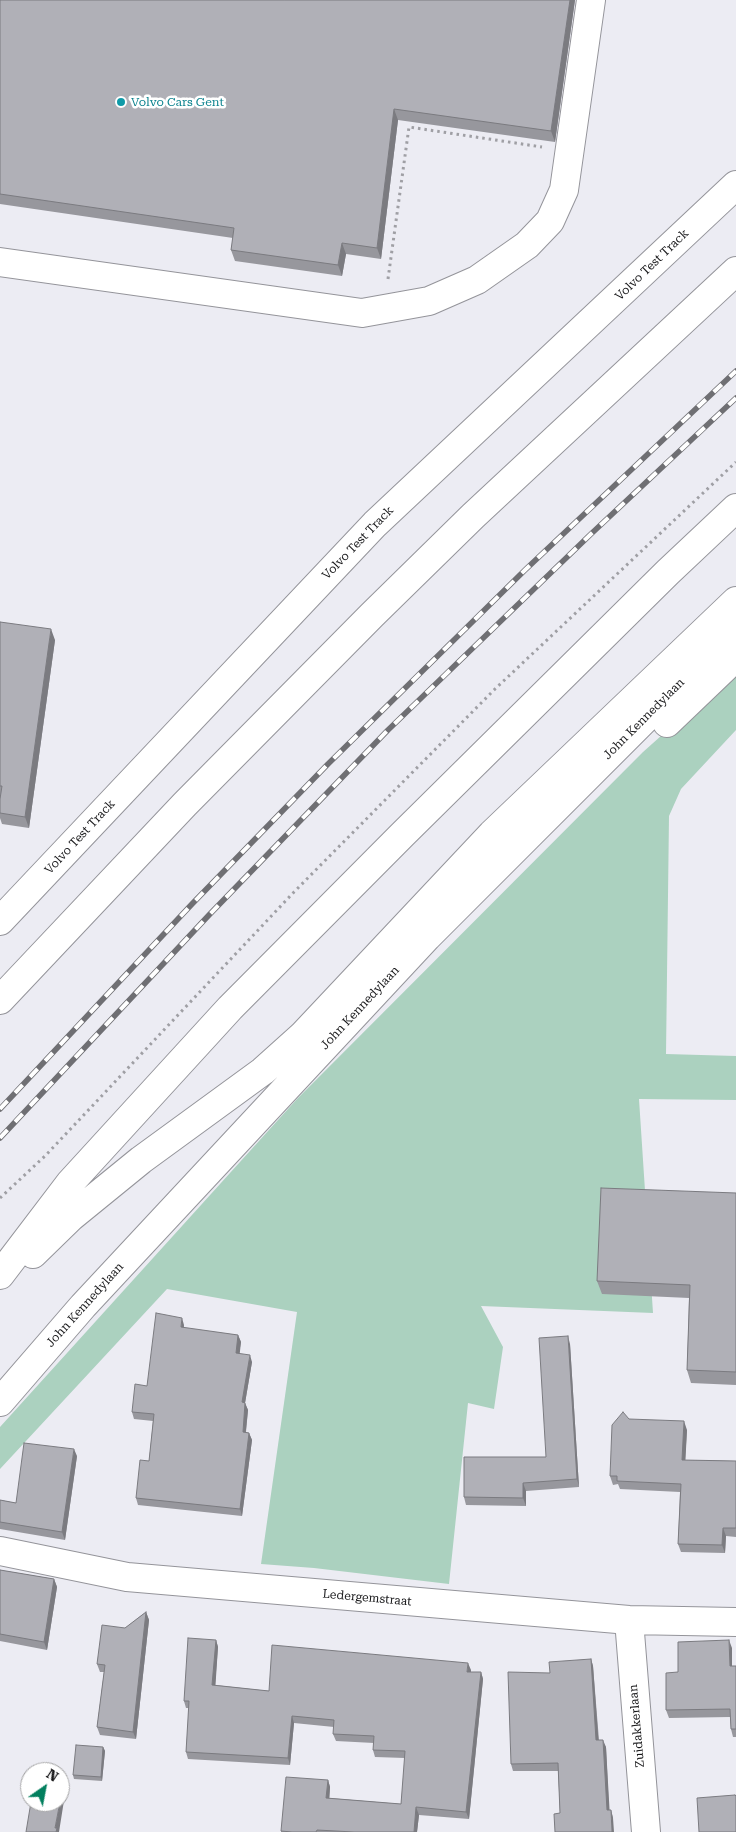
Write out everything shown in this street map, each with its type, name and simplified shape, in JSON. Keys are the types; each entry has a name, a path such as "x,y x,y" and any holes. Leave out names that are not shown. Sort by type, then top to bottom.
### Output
{"main road":[{"path":"0,262 362,313 428,301 477,280 527,245 550,221 564,190 591,0"},
{"name":"Volvo Test Track","path":"0,922 375,524 736,184"},
{"path":"0,1000 185,804 359,628 473,516 736,271"},
{"path":"0,1276 70,1183 230,1008 444,793 736,508"},
{"name":"John Kennedylaan","path":"0,1288 71,1217 140,1160 263,1071 302,1036 492,834 736,601"},
{"name":"John Kennedylaan","path":"0,1402 83,1306 427,937 736,628"},
{"path":"427,937 493,886 736,656"},
{"name":"Ledergemstraat","path":"0,1551 127,1577 629,1620 736,1622"},
{"name":"Zuidakkerlaan","path":"629,1620 646,1832"}],"path":[{"path":"384,310 409,127 570,151"},
{"path":"0,1198 46,1155 294,892 495,689 736,462"}],"green space":[{"path":"736,669 736,730 681,789 669,816 666,1054 736,1056 736,1100 639,1099 653,1313 481,1306 503,1347 494,1409 468,1403 449,1584 314,1568 261,1564 297,1312 167,1289 0,1469 0,1427 297,1099 643,752"}],"building":[{"path":"0,0 570,0 551,131 394,109 377,248 342,243 338,265 231,250 234,228 0,194"},
{"path":"0,622 51,629 25,817 0,813 2,786 0,786"},
{"path":"601,1188 736,1193 736,1372 687,1370 690,1285 597,1281"},
{"path":"156,1313 182,1318 181,1327 238,1335 236,1353 250,1355 242,1402 245,1403 243,1432 249,1433 240,1509 136,1498 140,1460 149,1461 154,1414 132,1412 135,1384 147,1386"},
{"path":"568,1336 577,1479 523,1483 523,1498 464,1497 464,1457 546,1457 539,1338"},
{"path":"623,1412 629,1419 684,1421 682,1460 736,1461 736,1528 723,1528 722,1545 678,1544 681,1484 617,1481 617,1476 610,1476 612,1425"},
{"path":"24,1443 74,1449 62,1532 0,1522 0,1500 16,1503"},
{"path":"0,1570 54,1579 44,1642 0,1634"},
{"path":"146,1612 133,1732 97,1727 105,1665 97,1664 102,1625 125,1628"},
{"path":"188,1638 216,1640 212,1685 269,1691 272,1645 468,1663 467,1672 481,1672 466,1812 416,1807 414,1832 281,1831 286,1777 328,1780 326,1798 401,1804 405,1751 373,1750 374,1736 333,1734 334,1720 292,1716 288,1758 186,1752 189,1701 184,1701"},
{"path":"729,1640 730,1666 736,1666 736,1729 731,1729 730,1709 666,1710 666,1673 678,1672 678,1642"},
{"path":"591,1659 596,1740 603,1740 607,1810 611,1810 612,1832 555,1832 554,1814 560,1813 558,1763 511,1764 508,1672 550,1673 549,1662"},
{"path":"76,1745 103,1747 101,1777 73,1775"},
{"path":"735,1795 736,1832 699,1832 697,1798"},
{"path":"29,1812 58,1812 56,1832 26,1832"}],"railway":[{"path":"0,1109 192,904 328,764 525,570 736,371"},
{"path":"0,1138 209,915 388,730 592,533 736,398"}],"place":[{"name":"Volvo Cars Gent","path":"121,102"}]}
